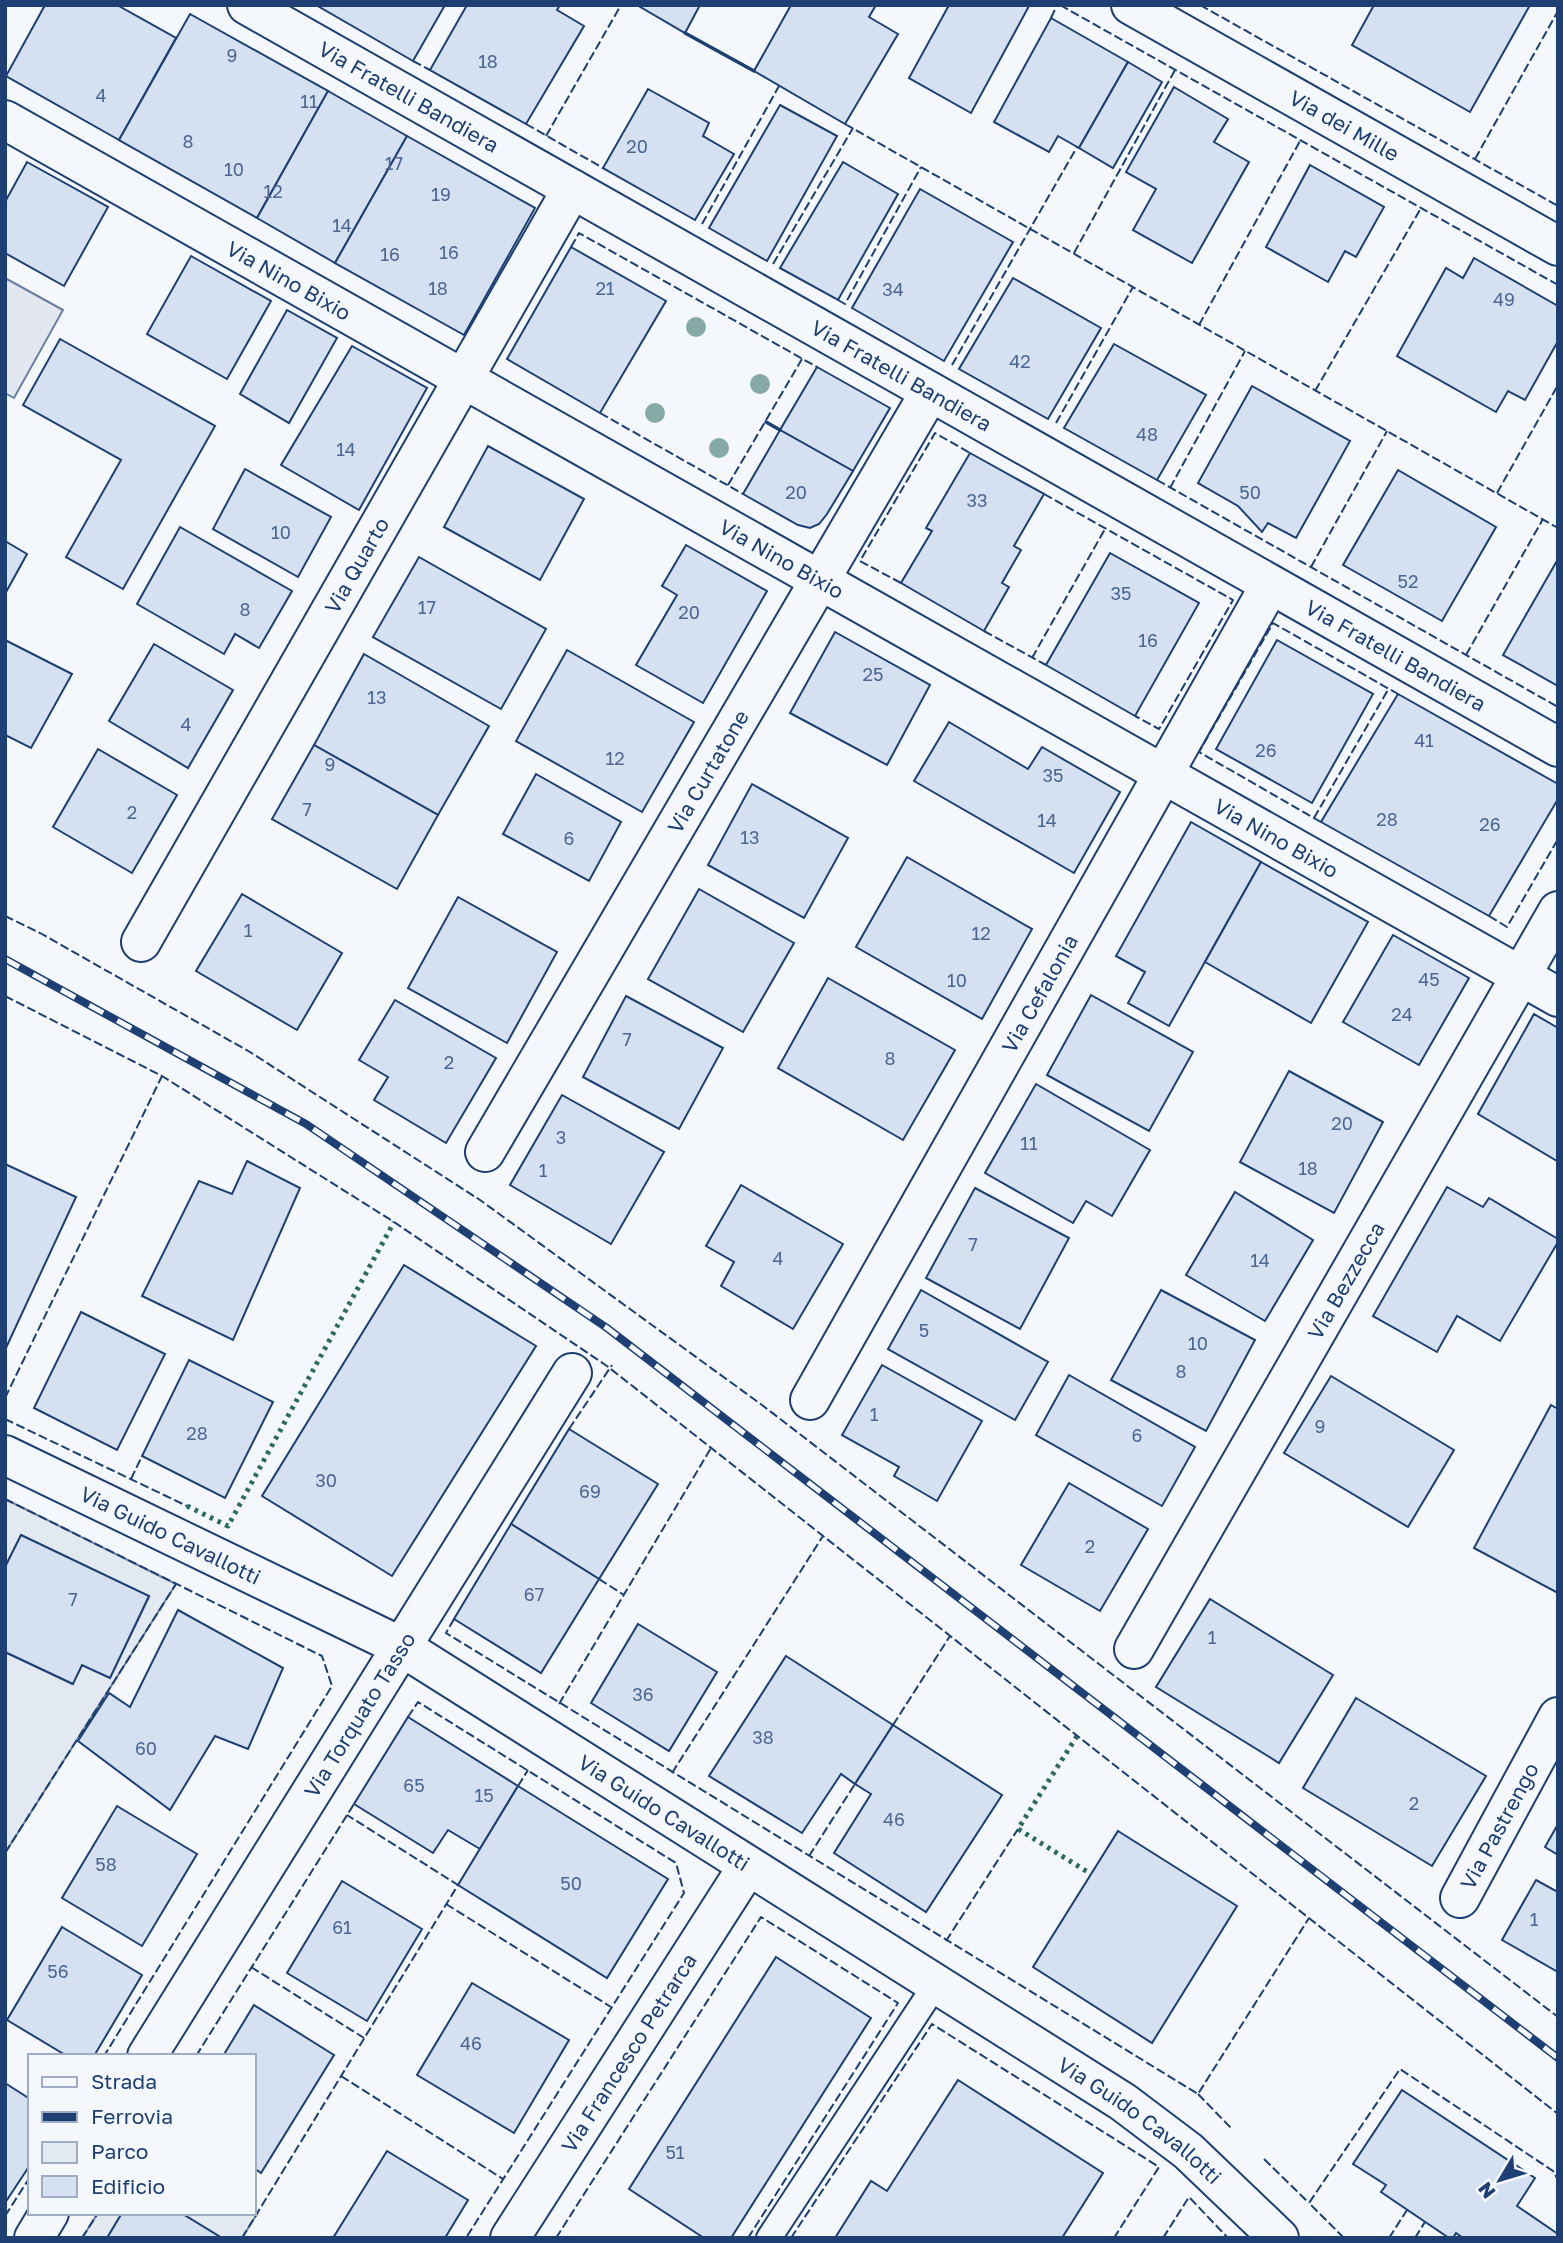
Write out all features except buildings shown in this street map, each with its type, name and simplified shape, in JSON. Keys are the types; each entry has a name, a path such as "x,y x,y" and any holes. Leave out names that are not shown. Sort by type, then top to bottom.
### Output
{"street":[{"name":"Via Fratelli Bandiera","path":"247,5 1558,747"},
{"name":"Via dei Mille","path":"1131,5 1558,246"},
{"name":"Via Nino Bixio","path":"5,120 1558,997"},
{"name":"Via Quarto","path":"141,942 572,189"},
{"name":"Via Curtatone","path":"485,1152 930,392"},
{"name":"Via Cefalonia","path":"810,1400 1270,585"},
{"name":"Via Bezzecca","path":"1134,1649 1558,911"},
{"name":"Via Torquato Tasso","path":"148,2054 572,1373"},
{"name":"Via Guido Cavallotti","path":"5,1455 402,1647 1123,2102 1188,2151 1279,2238"},
{"name":"Via Pastrengo","path":"1460,1898 1558,1717"},
{"name":"Via Francesco Petrarca","path":"510,2238 748,1866"},
{"path":"34,2238 48,2215"}],"lane":[{"path":"769,2238 936,1984"}],"green space":[{"path":"5,1499 176,1584 5,1853 5,1652 72,1684 82,1665 110,1678 149,1597 21,1535 5,1567"},
{"path":"257,2214 242,2238 222,2238 184,2215"},
{"path":"97,2215 121,2215 107,2238 82,2238"}],"shaded area":[{"path":"5,278 63,310 14,398 5,393"}],"railway":[{"path":"5,959 306,1124 607,1328 1558,2058"}],"hedge":[{"path":"187,1506 228,1526 394,1222"},
{"path":"1077,1736 1018,1829 1091,1874"}],"fence":[{"path":"546,136 621,5"},
{"path":"1051,18 1057,5"},
{"path":"1060,5 1558,285"},
{"path":"1200,5 1558,206"},
{"path":"1475,159 1558,11"},
{"path":"413,61 430,70"},
{"path":"1074,253 1175,70"},
{"path":"702,224 779,86"},
{"path":"526,124 603,168"},
{"path":"845,124 1558,528"},
{"path":"773,264 853,128"},
{"path":"1199,325 1300,141"},
{"path":"952,365 1077,147"},
{"path":"838,300 845,304 921,167"},
{"path":"1315,391 1421,208"},
{"path":"571,247 579,233 817,367"},
{"path":"1056,423 1133,287"},
{"path":"1170,488 1245,351"},
{"path":"728,485 802,359"},
{"path":"1497,493 1558,385"},
{"path":"600,413 743,494"},
{"path":"1311,567 1387,431"},
{"path":"901,583 860,561 935,433 970,453"},
{"path":"1157,480 1558,707"},
{"path":"1044,494 1233,600 1159,729 1135,716"},
{"path":"1466,655 1543,519"},
{"path":"1032,658 1105,529"},
{"path":"1321,822 1199,752 1273,623 1398,694"},
{"path":"984,631 1046,665"},
{"path":"1314,818 1389,688"},
{"path":"1489,916 1507,927 1558,839"},
{"path":"5,916 40,933 250,1052 480,1200 762,1405 1558,2017"},
{"path":"5,996 162,1076 394,1222 607,1366 1558,2114"},
{"path":"5,1398 162,1076"},
{"path":"569,1429 612,1365"},
{"path":"5,1419 187,1506"},
{"path":"559,1704 711,1448"},
{"path":"131,1479 142,1456"},
{"path":"5,1499 322,1656 332,1686 105,2054"},
{"path":"672,1773 823,1536"},
{"path":"599,1579 624,1595"},
{"path":"5,1853 176,1584"},
{"path":"454,1619 446,1633 1198,2094 1309,1918"},
{"path":"893,1725 950,1636"},
{"path":"408,1717 418,1702 676,1863 684,1893 466,2238"},
{"path":"518,1786 528,1770"},
{"path":"809,1856 855,1784"},
{"path":"197,2054 354,1804"},
{"path":"242,2238 458,1885 347,1815"},
{"path":"946,1941 1018,1829"},
{"path":"446,1904 611,2007"},
{"path":"556,2238 761,1917 898,2003 748,2238"},
{"path":"251,1967 364,2038"},
{"path":"791,2238 932,2024 1159,2167 1114,2238"},
{"path":"1344,2238 1309,2203 1400,2069 1553,2171 1558,2180"},
{"path":"341,2076 503,2179"},
{"path":"1198,2094 1231,2128"},
{"path":"1264,2159 1309,2203"},
{"path":"5,2216 28,2180"},
{"path":"1163,2238 1189,2197 1228,2238"},
{"path":"1389,2238 1407,2210"},
{"path":"82,2238 97,2215"},
{"path":"1415,2238 1425,2222"}],"wall":[{"path":"685,33 754,71"},
{"path":"766,422 780,430"}]}
